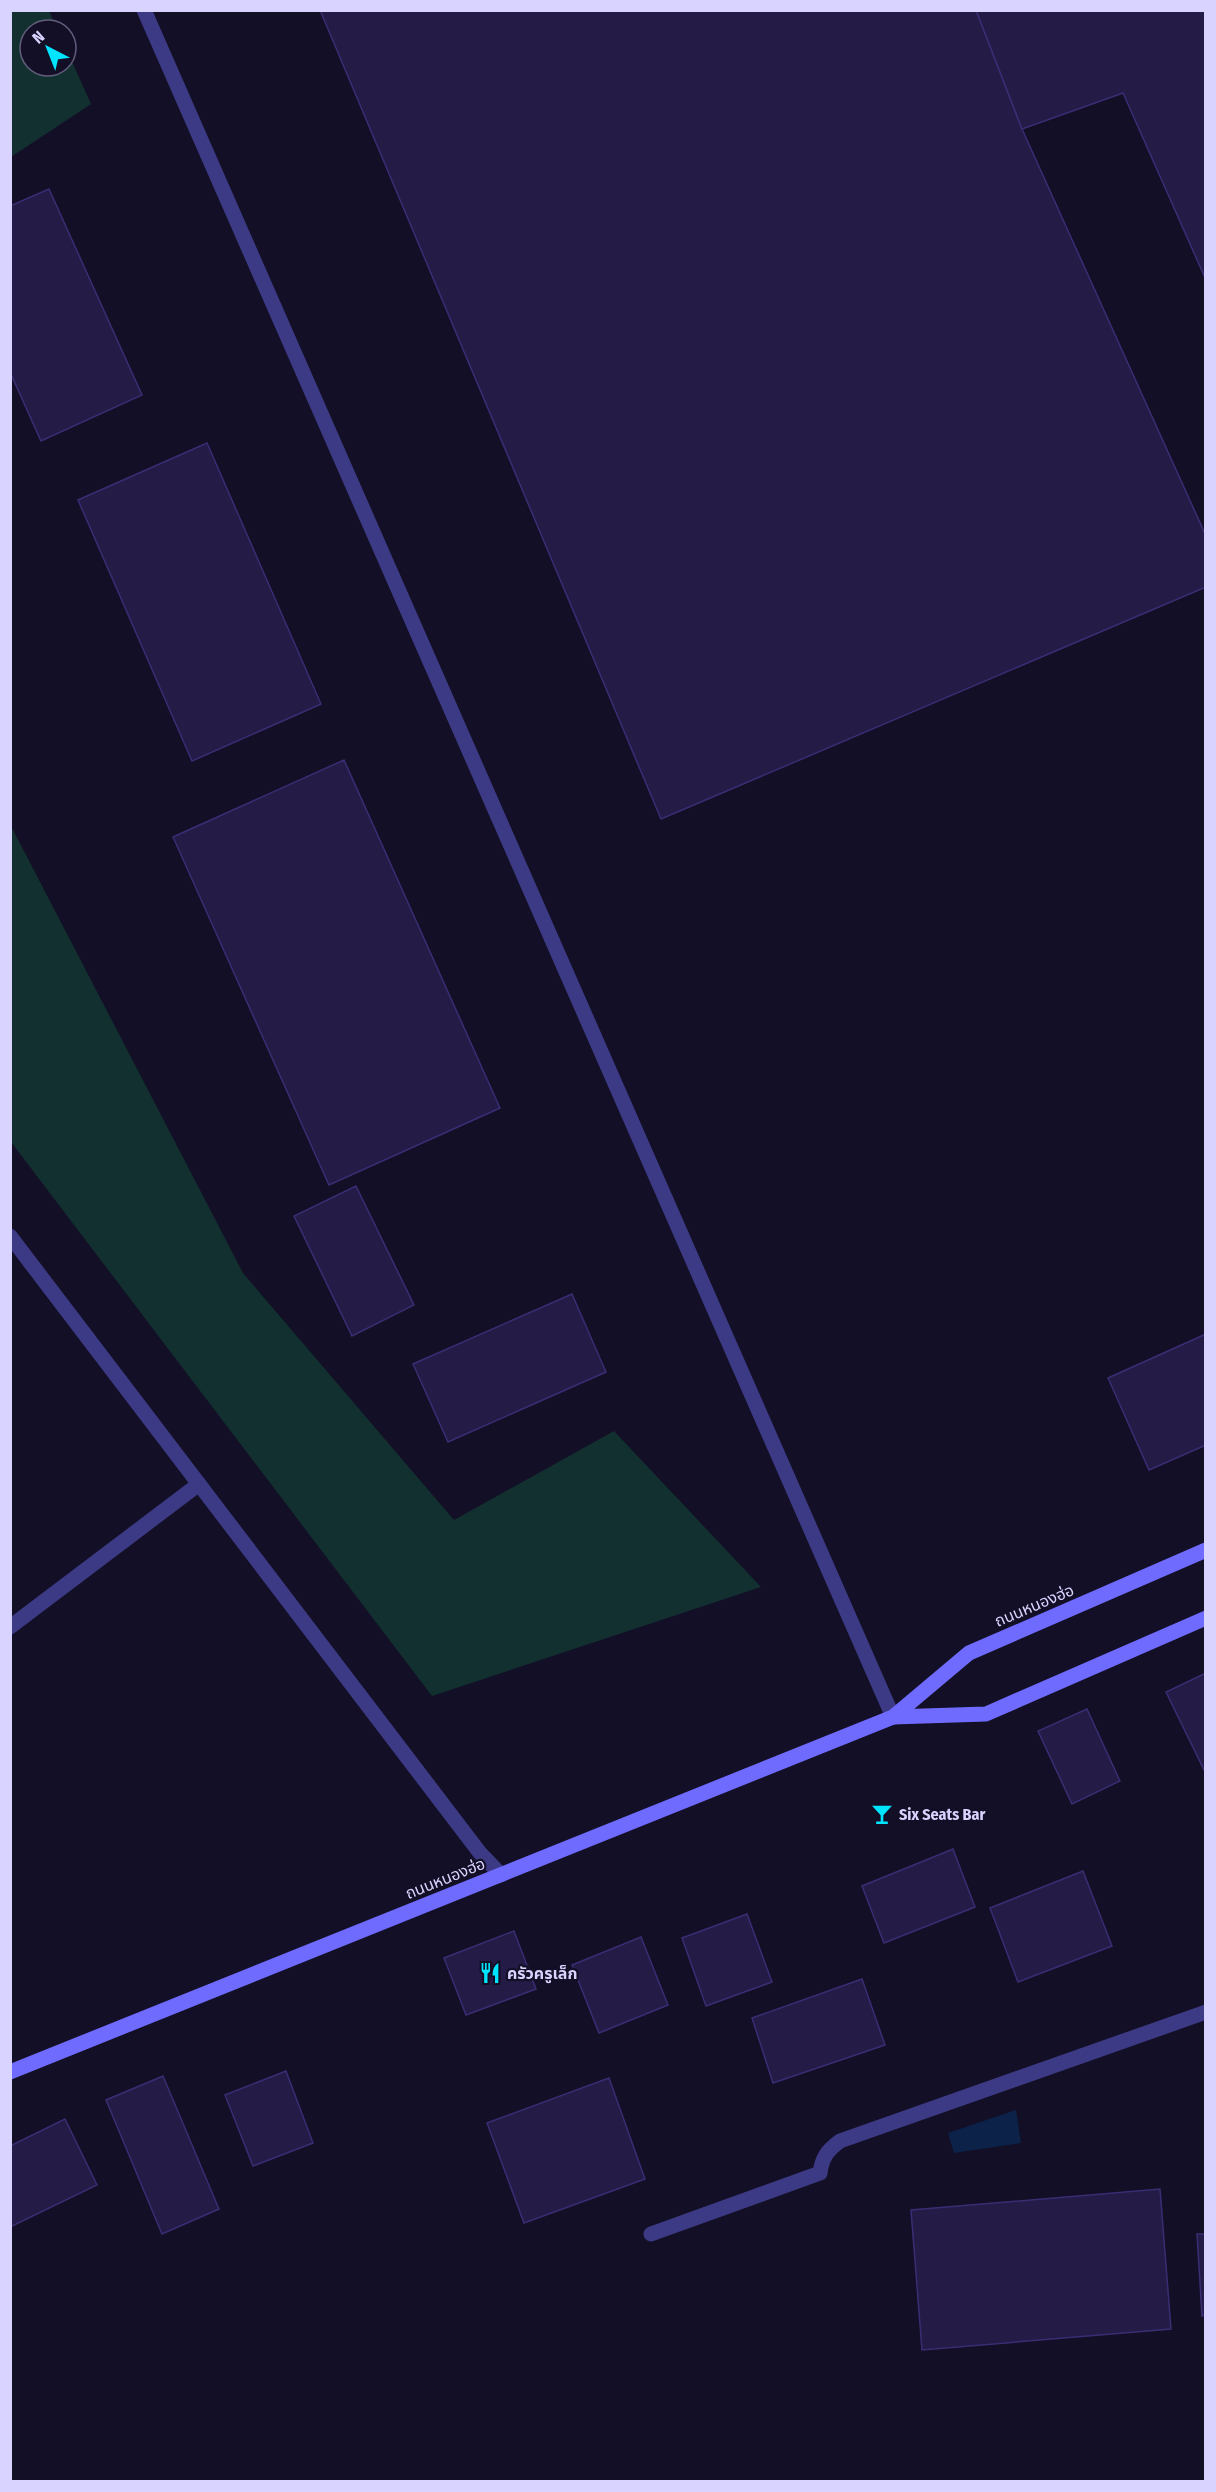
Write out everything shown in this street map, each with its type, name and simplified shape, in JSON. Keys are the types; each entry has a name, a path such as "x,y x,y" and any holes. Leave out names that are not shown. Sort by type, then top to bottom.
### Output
{"street":[{"path":"144,10 893,1717"},
{"path":"10,1236 480,1853 501,1875"},
{"path":"10,1627 199,1484"},
{"name":"ถนนหนองฮ่อ","path":"10,2072 893,1717 969,1653 1206,1550"},
{"name":"ถนนหนองฮ่อ","path":"893,1717 986,1714 1206,1618"},
{"path":"651,2234 820,2173 822,2160 828,2150 840,2141 1206,2012"}],"green space":[{"path":"11,10 49,11 52,18 18,18 18,78 78,78 78,75 91,104 11,157"},
{"path":"11,826 243,1273 454,1520 614,1431 761,1587 432,1696 11,1142"}],"water":[{"path":"1016,2110 1021,2143 954,2153 948,2133"}],"building":[{"path":"320,10 976,10 1022,129 1206,536 1206,587 661,819"},
{"path":"976,10 1206,10 1206,280 1123,93 1022,129"},
{"path":"49,189 142,395 41,441 10,372 10,206"},
{"path":"207,443 321,704 192,761 78,500"},
{"path":"344,760 500,1108 329,1185 173,837"},
{"path":"356,1186 414,1305 352,1336 294,1216"},
{"path":"572,1294 606,1372 448,1442 413,1364"},
{"path":"1206,1334 1206,1445 1149,1470 1108,1378"},
{"path":"1206,1673 1206,1774 1166,1692"},
{"path":"1087,1709 1120,1781 1072,1804 1038,1731"},
{"path":"953,1849 975,1907 884,1943 862,1886"},
{"path":"1083,1871 1112,1946 1018,1982 990,1908"},
{"path":"747,1914 772,1982 706,2006 682,1938"},
{"name":"ครัวครูเล็ก","path":"514,1931 536,1989 466,2015 444,1958"},
{"path":"641,1937 668,2005 599,2033 572,1965"},
{"path":"862,1979 885,2045 773,2083 752,2018"},
{"path":"286,2071 313,2143 253,2166 225,2095"},
{"path":"163,2076 219,2209 162,2234 106,2100"},
{"path":"609,2078 645,2179 524,2223 487,2123"},
{"path":"65,2119 97,2185 10,2227 10,2146"},
{"path":"1160,2189 1171,2329 922,2350 911,2210"},
{"path":"1197,2234 1206,2234 1206,2315 1202,2316"}],"place":[{"name":"Six Seats Bar","path":"882,1814"},
{"name":"ครัวครูเล็ก","path":"490,1973"}]}
